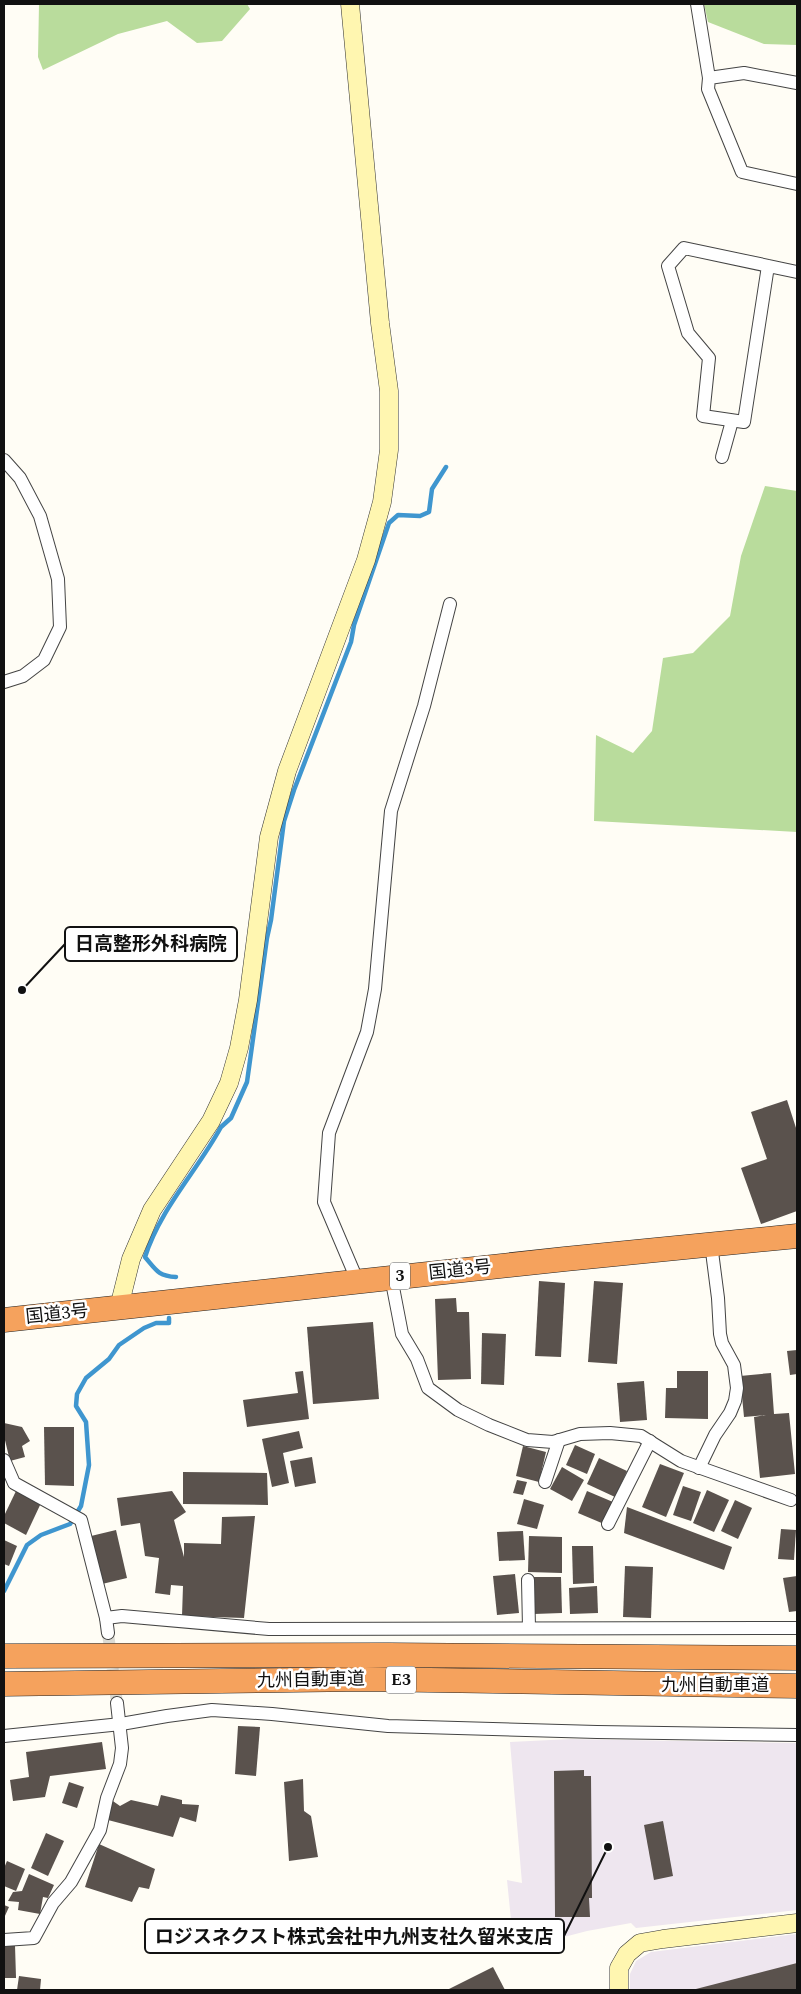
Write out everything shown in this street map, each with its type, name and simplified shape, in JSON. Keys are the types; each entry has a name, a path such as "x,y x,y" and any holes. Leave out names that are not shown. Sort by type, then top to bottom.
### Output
{"highway":[{"name":"国道3号","path":"4,1320 390,1277 797,1236"},
{"name":"九州自動車道","path":"4,1656 398,1655 797,1658"},
{"name":"九州自動車道","path":"4,1684 365,1679 797,1686"}],"street":[{"path":"119,1307 131,1259 152,1210 211,1121 229,1083 239,1048 248,1000 269,837 287,771 366,560 382,502 389,450 389,391 380,323 350,4"},
{"path":"697,4 709,78 708,89 742,172 797,184"},
{"path":"709,78 744,73 797,82"},
{"path":"768,266 744,422 703,416 709,358 688,333 668,266 684,248 797,272"},
{"path":"722,457 732,421"},
{"path":"4,460 20,478 40,516 58,579 60,627 44,660 23,676 4,682"},
{"path":"358,1282 324,1202 329,1133 367,1032 375,989 391,811 424,706 450,604"},
{"path":"699,1468 715,1435 730,1413 735,1401 737,1388 734,1365 722,1343 720,1334 718,1298 711,1244"},
{"path":"390,1277 402,1334 418,1359 428,1388 458,1410 527,1440 553,1442 580,1434 610,1433 641,1436 681,1461 791,1500"},
{"path":"545,1482 558,1440"},
{"path":"608,1524 650,1441"},
{"path":"4,1460 14,1483 81,1520 106,1618 108,1633"},
{"path":"528,1580 529,1628"},
{"path":"106,1618 122,1616 269,1629 797,1628"},
{"path":"4,1940 34,1938 53,1903 71,1882 100,1830 107,1798 120,1764 122,1748 118,1703"},
{"path":"4,1736 121,1724 212,1710 388,1726 797,1736"},
{"path":"619,1990 619,1968 626,1954 640,1943 797,1923"}],"shaded area":[{"path":"571,1739 797,1743 797,1910 636,1928 631,1923 587,1931 514,1950 507,1880 522,1883 510,1742"},
{"path":"797,1934 797,1990 630,1990 630,1974 636,1961 651,1952"}],"green space":[{"path":"39,4 247,4 250,9 222,41 197,43 167,21 118,34 43,70 38,57"},
{"path":"704,4 797,4 797,45 764,44 708,22"},
{"path":"765,486 797,491 797,832 594,821 596,735 633,753 652,731 663,658 693,653 730,616 741,556"}],"building":[{"path":"787,1100 797,1131 797,1211 761,1224 741,1168 767,1159 751,1112"},
{"path":"539,1281 565,1283 561,1357 535,1356"},
{"path":"594,1281 623,1283 617,1364 588,1362"},
{"path":"456,1298 457,1312 469,1312 471,1379 438,1380 435,1299"},
{"path":"373,1322 379,1399 313,1404 307,1327"},
{"path":"482,1333 506,1334 504,1385 481,1384"},
{"path":"797,1350 797,1374 790,1375 787,1351"},
{"path":"303,1371 309,1419 247,1427 243,1400 298,1393 295,1372"},
{"path":"677,1371 708,1371 708,1419 665,1418 666,1388 677,1388"},
{"path":"771,1373 774,1414 789,1413 795,1474 760,1478 754,1417 766,1415 744,1417 740,1376"},
{"path":"644,1381 647,1420 620,1422 617,1383"},
{"path":"4,1423 22,1427 30,1441 22,1446 25,1457 10,1461 4,1436"},
{"path":"44,1427 74,1427 74,1486 45,1485"},
{"path":"299,1431 303,1448 283,1453 289,1483 272,1487 262,1439"},
{"path":"575,1445 595,1454 587,1474 566,1465"},
{"path":"523,1446 546,1452 539,1482 516,1476"},
{"path":"312,1457 316,1483 295,1487 290,1461"},
{"path":"599,1458 627,1471 615,1497 587,1484"},
{"path":"660,1464 684,1473 666,1517 642,1507"},
{"path":"562,1467 584,1480 572,1501 550,1489"},
{"path":"183,1472 267,1473 268,1505 183,1504"},
{"path":"517,1480 527,1482 523,1495 513,1493"},
{"path":"683,1486 701,1492 691,1521 673,1515"},
{"path":"707,1490 729,1500 714,1532 693,1523"},
{"path":"16,1491 41,1503 26,1535 4,1523 4,1516"},
{"path":"172,1491 186,1512 174,1520 184,1557 184,1543 221,1544 222,1517 255,1516 244,1618 182,1616 183,1586 171,1585 170,1595 155,1593 159,1558 145,1556 140,1523 121,1526 117,1498"},
{"path":"587,1491 613,1502 604,1524 578,1513"},
{"path":"524,1499 544,1505 537,1529 517,1524"},
{"path":"735,1500 752,1508 738,1539 721,1531"},
{"path":"627,1507 732,1547 724,1570 624,1533"},
{"path":"781,1529 796,1530 794,1560 778,1559"},
{"path":"116,1530 127,1578 102,1584 91,1536"},
{"path":"523,1531 525,1560 499,1561 497,1532"},
{"path":"529,1536 562,1537 562,1573 528,1572"},
{"path":"4,1540 17,1546 9,1566 4,1564"},
{"path":"572,1546 593,1546 594,1583 573,1584"},
{"path":"625,1566 653,1567 651,1618 623,1617"},
{"path":"515,1574 519,1613 497,1615 493,1576"},
{"path":"797,1576 797,1611 789,1612 783,1578"},
{"path":"534,1577 561,1577 562,1613 534,1614"},
{"path":"597,1586 598,1613 570,1614 569,1588"},
{"path":"238,1726 260,1727 256,1776 235,1774"},
{"path":"102,1742 106,1769 50,1776 45,1797 13,1801 10,1780 29,1777 26,1752"},
{"path":"584,1770 584,1776 591,1776 592,1898 589,1898 590,1917 555,1917 554,1771"},
{"path":"303,1779 304,1811 311,1816 318,1857 289,1861 284,1782"},
{"path":"69,1782 84,1787 77,1808 62,1803"},
{"path":"161,1795 182,1800 182,1804 199,1805 196,1822 180,1817 173,1837 108,1820 110,1799 120,1806 131,1800 158,1806"},
{"path":"663,1821 673,1876 654,1880 644,1825"},
{"path":"46,1833 64,1841 48,1876 31,1868"},
{"path":"99,1844 155,1869 149,1889 139,1887 132,1902 85,1887"},
{"path":"7,1861 25,1869 16,1891 4,1886 4,1868"},
{"path":"29,1874 54,1885 48,1898 43,1897 40,1914 18,1910 19,1902 8,1901 13,1892 22,1891"},
{"path":"4,1905 9,1907 4,1918"},
{"path":"4,1945 15,1945 16,1978 4,1978"},
{"path":"797,1963 797,1990 692,1990"},
{"path":"493,1967 505,1990 447,1990"},
{"path":"19,1976 41,1979 40,1990 17,1990"}],"waterway":[{"path":"176,1277 161,1274 145,1257 169,1206 221,1127 231,1118 247,1082 284,821 294,790 351,642 354,625 389,523 398,515 420,516 429,512 432,489 446,467"},
{"path":"4,1591 27,1545 41,1535 70,1524 81,1506 89,1465 86,1422 76,1406 77,1394 86,1378 109,1359 119,1345 144,1328 156,1323 169,1323 169,1318"}],"tunnel":[{"path":"108,1633 117,1703"}],"place":[{"name":"日高整形外科病院","path":"22,990"},
{"name":"ロジスネクスト株式会社中九州支社久留米支店","path":"608,1847"}]}
